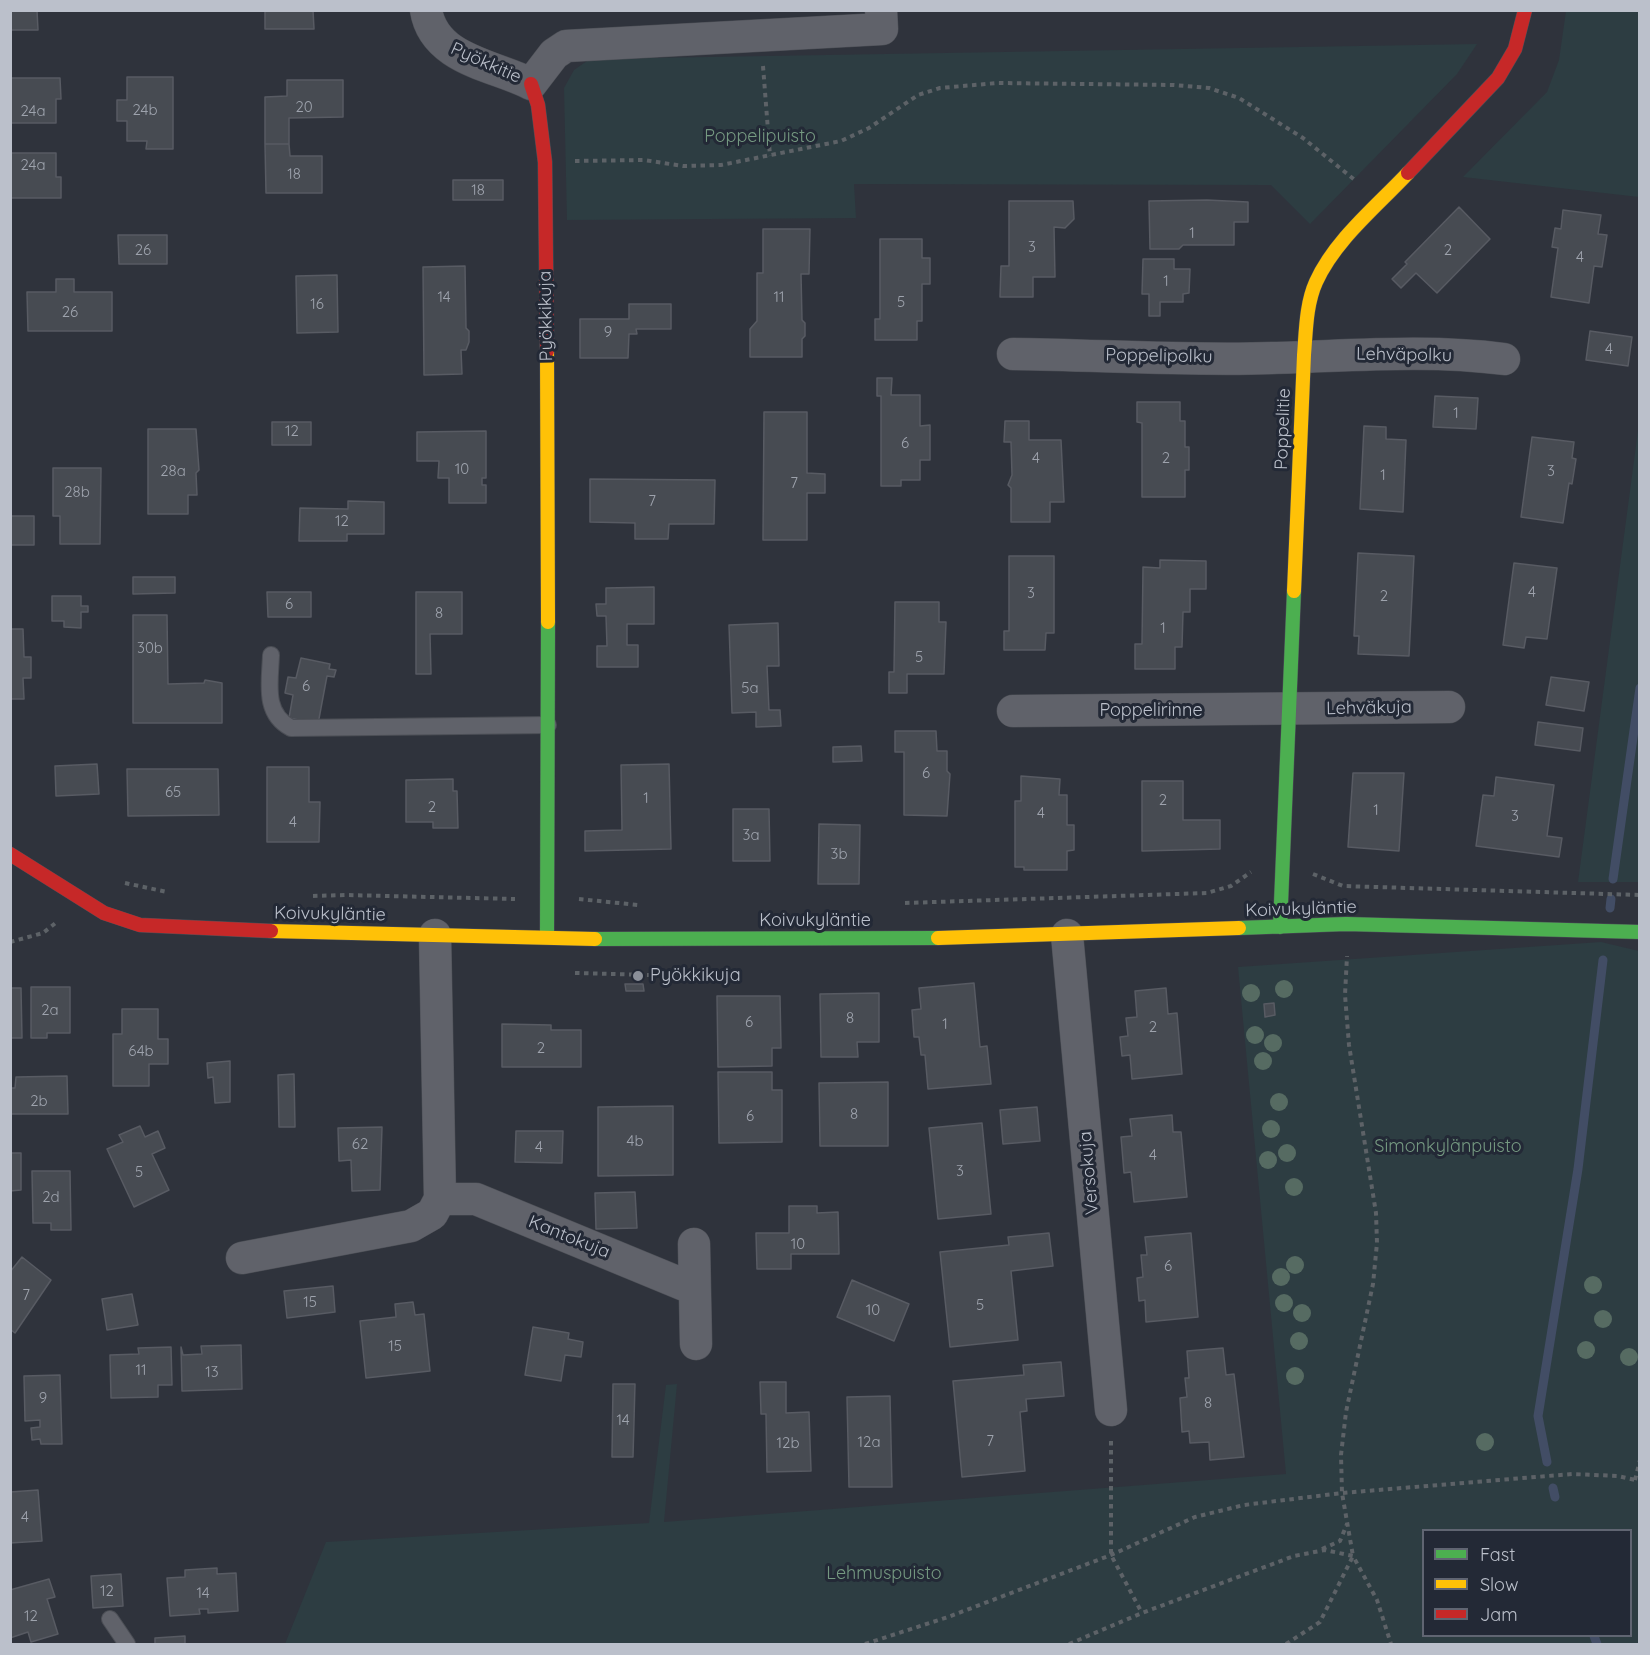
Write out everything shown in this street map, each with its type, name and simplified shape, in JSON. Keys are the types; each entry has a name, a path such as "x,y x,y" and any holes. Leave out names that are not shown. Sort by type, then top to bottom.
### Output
{"street":[{"name":"Pyökkitie","path":"426,10 428,21 445,45 461,56 510,73 531,84"},
{"path":"531,84 554,54 566,46 882,29 881,10"},
{"name":"Poppelitie","path":"1280,927 1304,355 1307,318 1316,284 1332,253 1497,78 1515,49 1526,10"},
{"name":"Pyökkikuja","path":"531,84 538,105 545,162 547,936"},
{"name":"Poppelipolku","path":"1013,354 1273,358 1304,355"},
{"name":"Lehväpolku","path":"1304,355 1479,356 1504,359"},
{"name":"Lehväkuja","path":"1290,710 1449,707"},
{"name":"Poppelirinne","path":"1013,711 1290,710"},
{"name":"Koivukyläntie","path":"10,854 104,913 140,925 639,940 827,940 1067,935 1346,924 1640,933"},
{"path":"242,1258 411,1226 432,1214 440,1199 435,935"},
{"name":"Versokuja","path":"1067,935 1111,1410"},
{"name":"Kantokuja","path":"440,1199 476,1199 694,1289"},
{"path":"694,1244 696,1344"}],"lane":[{"path":"271,655 270,705 273,714 291,728 548,725"},
{"path":"110,1620 127,1644"}],"path":[{"path":"760,35 770,156"},
{"path":"545,162 644,160 683,166 712,165 770,156 840,141 869,128 918,95 940,88 996,83 1174,85 1209,88 1239,98 1303,138 1360,184"},
{"path":"895,904 930,900 1207,893 1231,886 1248,872 1317,874 1343,886 1640,895"},
{"path":"119,882 171,892"},
{"path":"312,896 547,899 649,906"},
{"path":"10,942 43,933 63,917"},
{"path":"1347,957 1345,995 1349,1045 1376,1213 1377,1243 1373,1284 1345,1423 1341,1455 1342,1493 1353,1557 1377,1600 1391,1644"},
{"path":"1111,1410 1111,1555 1142,1613"},
{"path":"865,1644 948,1617 1111,1555 1195,1517 1244,1506 1342,1493 1572,1474 1637,1480 1640,1460"},
{"path":"1316,1552 1340,1541 1348,1523"},
{"path":"1069,1644 1246,1573 1325,1550 1353,1557"},
{"path":"1286,1644 1320,1622 1353,1557"}],"green space":[{"path":"1566,11 1639,11 1639,197 1463,177 1547,92 1559,60"},
{"name":"Poppelipuisto","path":"1477,44 1457,74 1310,224 1271,185 854,184 856,218 567,220 564,88 574,70 590,59"},
{"path":"1639,423 1639,882 1578,882"},
{"name":"Simonkylänpuisto","path":"1601,942 1639,951 1639,1644 285,1644 326,1542 649,1523 666,1385 677,1384 664,1522 1286,1474 1238,967"}],"building":[{"path":"10,10 37,10 38,30 10,30"},
{"path":"265,10 313,10 314,29 265,29"},
{"path":"127,77 173,77 173,149 146,149 147,141 127,141 127,121 117,121 117,100 127,100"},
{"path":"10,78 60,78 61,99 56,99 56,123 10,123"},
{"path":"287,80 343,80 343,117 289,118 289,144 265,144 265,97 287,96"},
{"path":"265,144 289,144 290,156 322,156 322,193 266,193"},
{"path":"10,153 56,153 56,177 61,177 61,198 10,198"},
{"path":"453,180 503,180 503,200 453,200"},
{"path":"1009,201 1073,201 1074,219 1065,228 1054,227 1055,277 1033,277 1033,297 1000,297 1001,266 1009,266"},
{"path":"1149,201 1248,202 1248,222 1234,222 1234,245 1183,245 1179,249 1150,249"},
{"path":"1459,207 1490,239 1437,293 1416,273 1401,288 1392,279 1407,264 1405,262"},
{"path":"1563,210 1601,215 1598,234 1607,235 1602,267 1594,266 1589,303 1551,297 1558,248 1552,247 1555,228 1561,229"},
{"path":"763,229 810,229 809,274 801,274 802,320 805,323 802,357 750,357 750,329 757,321 757,273 763,273"},
{"path":"118,235 167,235 167,264 119,264"},
{"path":"880,239 922,239 922,258 930,258 930,284 922,284 922,321 917,321 917,340 875,340 875,319 880,319"},
{"path":"1143,259 1174,259 1174,269 1190,269 1189,293 1183,294 1183,302 1160,302 1160,316 1149,316 1149,294 1142,294"},
{"path":"465,266 466,328 469,331 469,342 466,350 461,350 462,374 424,375 423,267"},
{"path":"337,275 338,332 297,333 296,276"},
{"path":"56,279 74,279 74,292 112,292 112,331 28,331 27,292 56,292"},
{"path":"629,304 671,304 671,329 636,329 637,334 629,334 628,358 580,358 580,319 629,319"},
{"path":"1590,331 1632,337 1628,366 1586,360"},
{"path":"877,378 892,378 891,395 920,395 920,426 930,425 930,460 920,460 920,480 901,480 901,486 881,486 881,396 877,396"},
{"path":"1435,396 1478,398 1476,429 1433,427"},
{"path":"1137,402 1180,402 1180,421 1185,421 1185,447 1189,447 1189,470 1185,470 1185,497 1142,497 1142,423 1137,422"},
{"path":"764,412 807,412 807,473 825,474 825,493 807,493 807,540 763,540"},
{"path":"1005,421 1029,421 1029,440 1061,440 1064,502 1050,502 1050,522 1011,522 1011,488 1008,485 1012,475 1011,442 1004,442"},
{"path":"272,422 311,422 311,445 272,445"},
{"path":"1364,426 1386,427 1386,439 1406,440 1403,512 1360,509"},
{"path":"148,429 196,429 199,470 196,473 197,495 188,495 188,514 148,514"},
{"path":"486,431 486,478 482,478 482,485 486,485 486,503 449,503 449,478 438,478 439,461 417,461 417,432"},
{"path":"1532,437 1574,442 1572,458 1576,459 1572,484 1569,483 1563,523 1521,517"},
{"path":"53,468 101,468 100,544 60,544 60,516 53,516"},
{"path":"590,479 715,480 714,524 669,524 668,539 635,539 635,523 590,522"},
{"path":"348,501 384,502 384,534 347,534 347,541 299,541 300,508 348,509"},
{"path":"10,516 34,516 34,545 10,545"},
{"path":"1358,553 1414,556 1409,656 1358,654 1359,636 1354,636"},
{"path":"1009,556 1054,556 1054,633 1046,633 1045,650 1004,650 1004,631 1009,631"},
{"path":"1160,560 1206,561 1206,589 1190,589 1190,612 1183,612 1182,647 1175,647 1175,669 1135,669 1135,644 1142,644 1143,567 1160,568"},
{"path":"1514,563 1557,568 1547,639 1526,637 1524,648 1503,645"},
{"path":"133,577 175,577 175,593 133,594"},
{"path":"654,587 654,624 627,624 627,645 638,645 638,667 597,667 597,646 607,646 606,616 597,616 596,604 606,604 606,588"},
{"path":"267,592 311,592 311,617 268,617"},
{"path":"416,592 462,592 462,634 430,634 431,674 416,674"},
{"path":"52,596 81,596 81,606 88,606 88,612 81,612 81,628 64,627 64,621 52,621"},
{"path":"895,602 939,602 939,622 946,622 944,674 907,674 907,693 889,693 889,672 894,672"},
{"path":"133,615 167,615 168,684 204,683 205,680 222,683 222,723 133,723"},
{"path":"778,623 779,666 767,666 769,710 780,710 781,726 756,727 756,712 732,713 729,625"},
{"path":"10,629 23,629 24,657 31,657 31,678 23,678 24,699 10,699"},
{"path":"301,658 330,664 329,669 336,670 334,677 327,676 318,724 289,718 293,695 285,693 288,677 296,678"},
{"path":"1551,677 1589,682 1584,711 1546,705"},
{"path":"1538,722 1583,728 1580,751 1535,745"},
{"path":"895,731 936,731 937,751 947,751 947,771 950,774 947,816 904,815 904,752 895,752"},
{"path":"861,746 862,761 833,762 833,747"},
{"path":"97,764 99,794 56,796 55,766"},
{"path":"669,764 671,849 585,851 585,831 622,830 621,765"},
{"path":"267,767 309,767 309,802 320,802 319,842 267,842"},
{"path":"127,769 218,769 219,815 128,816"},
{"path":"1353,773 1404,773 1399,851 1348,847"},
{"path":"1021,776 1060,779 1059,795 1067,795 1067,825 1074,825 1074,850 1067,851 1067,870 1024,870 1024,867 1015,867 1015,801 1021,801"},
{"path":"1496,777 1554,785 1547,836 1562,838 1559,857 1476,846 1483,795 1494,796"},
{"path":"453,779 453,791 457,791 458,828 433,828 433,822 406,822 406,780"},
{"path":"1142,781 1183,781 1183,820 1220,820 1220,849 1142,851"},
{"path":"733,809 769,809 770,861 733,861"},
{"path":"819,824 860,825 859,884 818,884"},
{"path":"974,983 980,1047 987,1046 991,1084 928,1089 925,1055 921,1055 919,1037 914,1037 912,1010 921,1009 919,988"},
{"path":"625,984 643,984 644,991 626,991"},
{"path":"31,987 70,987 70,1033 47,1033 47,1038 31,1038"},
{"path":"10,988 21,988 22,1038 10,1038"},
{"path":"1166,988 1168,1014 1177,1013 1182,1074 1132,1079 1130,1055 1122,1056 1120,1037 1128,1036 1126,1018 1137,1017 1135,991"},
{"path":"879,993 879,1042 857,1042 858,1057 821,1057 820,994"},
{"path":"717,996 780,996 781,1048 772,1048 772,1066 718,1067"},
{"path":"1274,1003 1275,1015 1265,1017 1264,1004"},
{"path":"122,1009 158,1009 158,1039 168,1039 168,1064 149,1064 149,1086 113,1086 113,1034 122,1034"},
{"path":"502,1024 551,1025 551,1030 581,1030 581,1067 502,1067"},
{"path":"230,1061 230,1102 215,1103 213,1077 208,1078 207,1063"},
{"path":"718,1072 772,1072 772,1090 782,1090 782,1142 719,1143"},
{"path":"294,1074 295,1127 279,1127 278,1075"},
{"path":"67,1076 68,1114 10,1114 10,1088 15,1088 16,1077"},
{"path":"888,1082 888,1146 820,1146 819,1083"},
{"path":"673,1106 673,1175 598,1176 598,1107"},
{"path":"1037,1107 1040,1141 1003,1144 1000,1110"},
{"path":"1172,1115 1173,1132 1181,1132 1187,1197 1134,1202 1131,1172 1124,1173 1121,1137 1132,1136 1130,1119"},
{"path":"982,1123 991,1214 938,1219 929,1128"},
{"path":"140,1126 145,1137 158,1131 165,1148 152,1154 169,1190 134,1207 107,1149 123,1142 119,1135"},
{"path":"382,1127 380,1190 352,1191 351,1160 339,1161 338,1128"},
{"path":"516,1131 563,1131 562,1163 515,1162"},
{"path":"10,1153 21,1153 21,1190 10,1191"},
{"path":"32,1171 70,1171 71,1230 51,1230 51,1223 33,1223"},
{"path":"635,1192 637,1228 596,1229 595,1193"},
{"path":"789,1206 817,1206 817,1213 838,1212 839,1254 791,1254 791,1269 757,1269 756,1233 789,1233"},
{"path":"1049,1233 1053,1266 1011,1271 1018,1340 950,1347 940,1252 1009,1245 1008,1237"},
{"path":"1191,1233 1198,1317 1146,1322 1145,1300 1139,1301 1137,1278 1143,1277 1141,1255 1147,1255 1145,1237"},
{"path":"22,1257 51,1280 15,1333 10,1329 10,1272"},
{"path":"852,1280 909,1304 894,1341 837,1317"},
{"path":"333,1286 335,1312 287,1318 284,1291"},
{"path":"132,1294 138,1325 107,1330 102,1299"},
{"path":"413,1302 415,1315 424,1314 430,1371 366,1378 360,1321 396,1317 395,1304"},
{"path":"533,1327 569,1333 568,1339 583,1342 581,1357 565,1355 561,1381 525,1375"},
{"path":"241,1345 242,1389 182,1391 181,1347 183,1355 202,1354 201,1346"},
{"path":"171,1347 172,1385 158,1385 158,1397 111,1398 110,1355 139,1354 138,1348"},
{"path":"1223,1348 1226,1375 1234,1374 1244,1457 1210,1460 1209,1442 1190,1443 1189,1431 1182,1432 1180,1398 1187,1397 1185,1378 1189,1378 1187,1351"},
{"path":"1061,1362 1064,1396 1026,1399 1027,1411 1020,1412 1025,1471 962,1477 953,1381 1024,1375 1023,1365"},
{"path":"60,1375 62,1444 41,1444 40,1439 32,1440 31,1428 40,1427 40,1420 25,1421 24,1376"},
{"path":"760,1382 786,1382 786,1413 809,1412 811,1471 767,1472 766,1414 761,1414"},
{"path":"613,1384 635,1384 633,1457 612,1457"},
{"path":"890,1396 892,1487 849,1487 847,1397"},
{"path":"38,1490 42,1541 10,1543 10,1492"},
{"path":"217,1568 217,1574 236,1573 238,1611 208,1613 208,1609 199,1609 200,1614 170,1616 167,1578 185,1577 185,1570"},
{"path":"121,1574 123,1606 93,1608 91,1576"},
{"path":"49,1579 55,1597 47,1599 58,1634 31,1642 28,1632 10,1638 10,1590"},
{"path":"185,1636 185,1644 155,1644 155,1638"}],"waterway":[{"path":"1613,879 1640,688"},
{"path":"1610,908 1611,899"},
{"path":"1547,1462 1538,1416 1578,1169 1603,960"},
{"path":"1553,1488 1555,1497"},
{"path":"1594,1637 1597,1644"}],"traffic: fast":[{"path":"1280,927 1294,591"},
{"path":"547,936 548,622"},
{"path":"1239,928 1346,924 1640,932"},
{"path":"595,939 938,938"}],"traffic: slow":[{"path":"1294,591 1304,355 1310,299 1316,282 1334,252 1357,224 1408,173"},
{"path":"547,351 548,622"},
{"path":"938,938 1239,928"},
{"path":"271,931 595,939"}],"traffic: jam":[{"path":"1408,173 1498,78 1515,49 1525,10"},
{"path":"531,84 538,105 545,162 547,351"},
{"path":"10,854 104,913 140,925 271,931"}],"place":[{"name":"Pyökkikuja","path":"638,976"}],"park label":[{"name":"Lehmuspuisto","path":"884,1574"}]}
